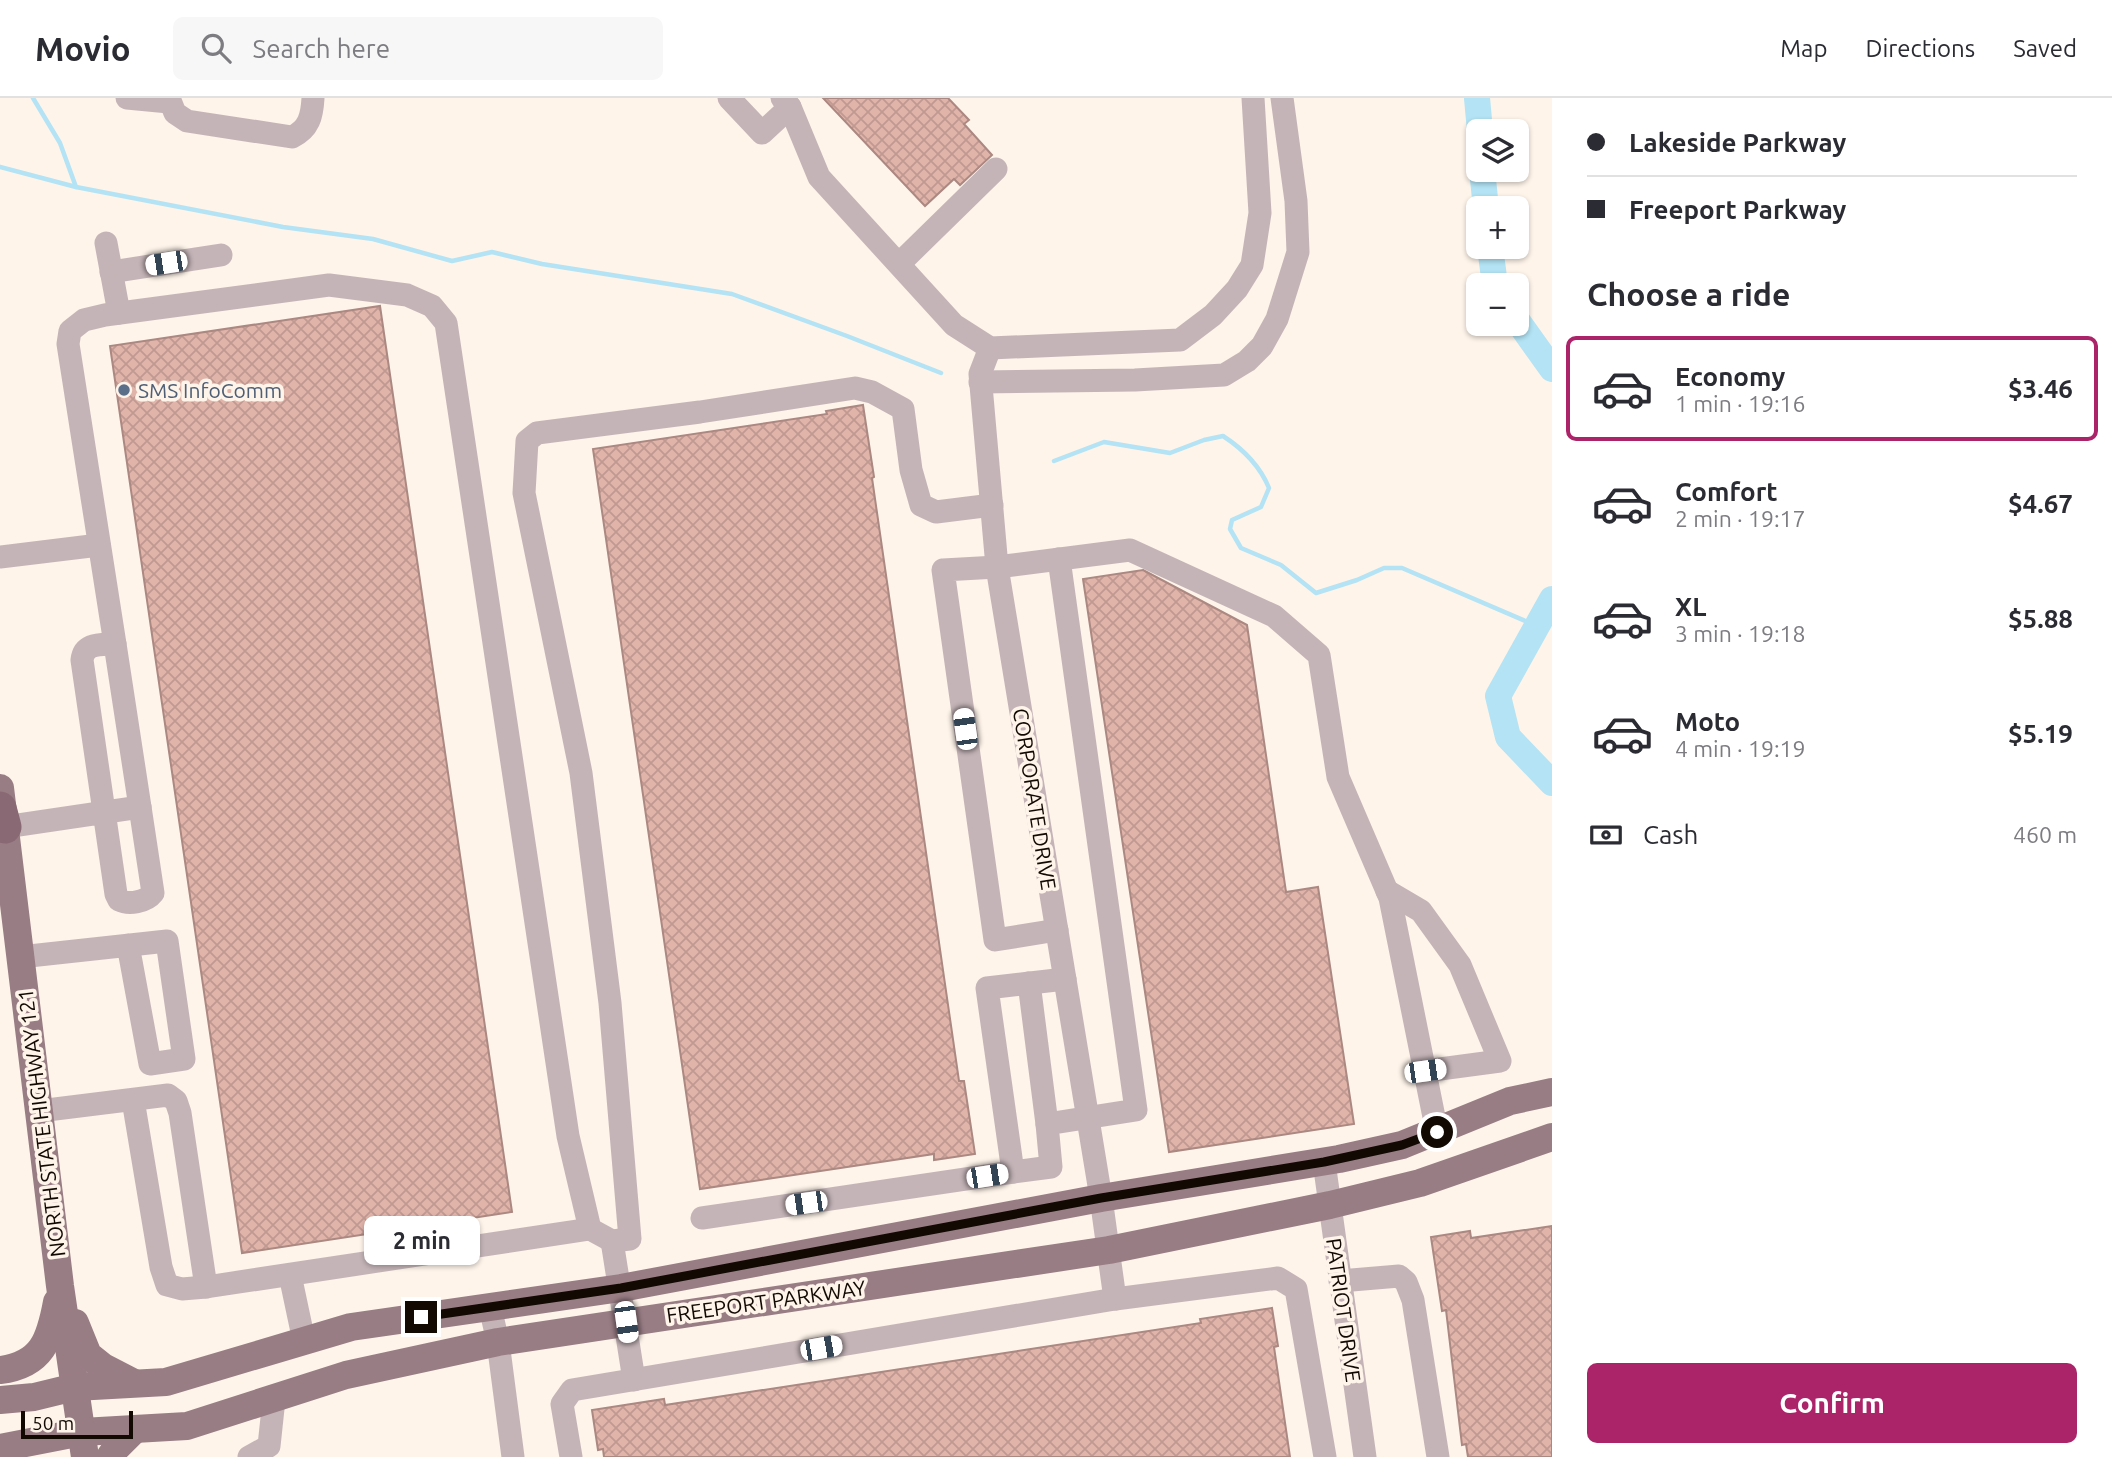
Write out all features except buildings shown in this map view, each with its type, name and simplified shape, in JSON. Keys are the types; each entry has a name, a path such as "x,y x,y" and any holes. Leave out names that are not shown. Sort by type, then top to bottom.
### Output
{"main road":[{"name":"NORTH STATE HIGHWAY 121","path":"0,788 60,1286 84,1445"},
{"name":"FREEPORT PARKWAY","path":"0,1400 34,1397 75,1387 166,1382 351,1327 621,1288 1101,1198 1324,1162 1402,1145 1510,1101 1552,1092"},
{"path":"1437,1132 1466,1168"},
{"name":"FREEPORT PARKWAY","path":"0,1448 84,1445 135,1429 187,1426 346,1375 498,1342 1109,1250 1330,1205 1420,1183 1552,1137"},
{"path":"0,1370 15,1368 32,1360 45,1346 52,1329 60,1286"},
{"path":"60,1286 88,1355 103,1367 136,1384"},
{"path":"110,1457 135,1429"}],"street":[{"path":"127,98 169,100 175,113 187,121 292,137 301,133 307,125 312,114 313,98"},
{"path":"729,98 762,133 786,103 819,177 954,325 990,348 1180,340 1213,315 1237,289 1251,265 1260,213 1252,98"},
{"path":"980,382 1135,380 1224,375 1262,346 1277,319 1298,252 1296,201 1282,98"},
{"path":"900,263 996,169"},
{"path":"106,243 119,313"},
{"path":"111,272 221,255"},
{"path":"116,644 88,647 83,652 82,660 118,900 142,901 153,893 116,644 68,344 70,331 84,320 119,313 329,285 407,295 432,306 446,323 568,1136 590,1229"},
{"name":"CORPORATE DRIVE","path":"990,348 980,374 980,382 997,567 1088,1116 1115,1299"},
{"path":"133,1100 161,1267 167,1285 181,1289 590,1229 612,1241 630,1239 610,1003 581,773 524,492 527,441 537,433 855,388 872,392 903,409 911,470 921,505 936,512 992,505"},
{"path":"0,557 99,545"},
{"path":"1057,930 995,940 943,570 997,567 1130,550 1274,616 1319,655 1338,777 1387,891 1437,1132"},
{"path":"1047,1124 1136,1110 1059,559"},
{"path":"2,818 104,812 140,807"},
{"path":"1387,891 1421,911 1460,965 1500,1061 1425,1071"},
{"path":"20,957 128,945 167,941 184,1059 150,1063 128,945"},
{"path":"1013,1172 987,988 1065,979"},
{"path":"702,1218 1051,1167 1029,984"},
{"path":"39,1111 169,1095 176,1101 206,1287"},
{"name":"PATRIOT DRIVE","path":"1324,1162 1365,1457"},
{"path":"612,1241 634,1380"},
{"path":"290,1275 304,1341"},
{"path":"1340,1281 1399,1276 1406,1282 1413,1300 1438,1457"},
{"path":"571,1457 562,1404 572,1390 1115,1299 1278,1278 1296,1289 1325,1457"},
{"path":"490,1307 498,1342 513,1457"},
{"path":"248,1457 269,1446 274,1399"}],"waterway":[{"path":"33,98 60,143 76,187 283,227 373,239 452,261 492,252 542,264 732,294 941,373"},
{"path":"1477,98 1479,119"},
{"path":"0,167 76,187"},
{"path":"1483,182 1485,196"},
{"path":"1492,259 1493,273"},
{"path":"1528,336 1552,369"},
{"path":"1054,461 1104,442 1170,453 1223,436 1250,459 1269,488 1261,507 1232,520 1230,529 1241,548 1281,565 1316,593 1384,568 1402,568 1537,626"},
{"path":"1552,599 1498,696 1508,737 1552,783"}],"place":[{"name":"SMS InfoComm","path":"124,390"}],"route":[{"path":"421,1317 621,1288 1101,1198 1324,1162 1402,1145 1437,1132"}]}
